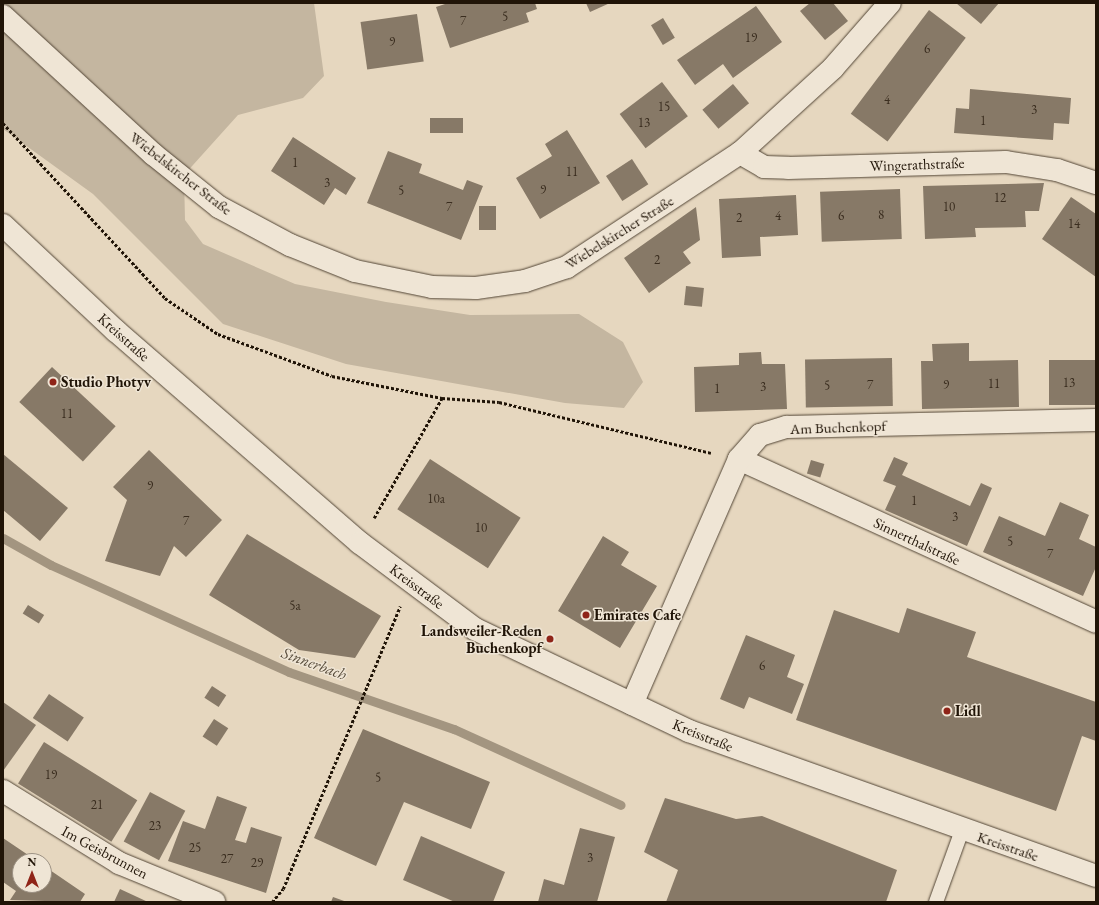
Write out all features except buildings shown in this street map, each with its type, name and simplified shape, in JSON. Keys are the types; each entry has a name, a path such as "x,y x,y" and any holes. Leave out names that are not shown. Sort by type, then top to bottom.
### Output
{"street":[{"name":"Wiebelskircher Straße","path":"3,16 153,154 219,206 290,245 355,271 432,287 476,288 525,280 567,267 740,153 833,68 890,3"},
{"name":"Wingerathstraße","path":"740,153 764,167 788,168 1006,162 1058,170 1096,183"},
{"name":"Kreisstraße","path":"3,225 116,331 360,543 409,582 475,629 689,731 962,830 1096,876"},
{"name":"Am Buchenkopf","path":"632,704 738,459 760,435 787,427 1096,420"},
{"name":"Sinnerthalstraße","path":"738,459 1096,622"},
{"name":"Im Geisbrunnen","path":"3,791 119,863 214,902"}],"lane":[{"path":"936,902 962,830"}],"path":[{"path":"3,123 165,298 218,334 332,376 442,398 499,402 738,459"},
{"path":"360,543 442,398"},
{"path":"272,902 283,889 409,582"}],"shaded area":[{"path":"3,3 314,3 324,76 303,98 238,115 184,175 185,220 203,244 295,284 386,302 470,315 579,314 623,342 643,382 624,408 565,403 346,364 223,324 93,194 3,129"}],"waterway":[{"name":"Sinnerbach","path":"3,538 51,565 289,672 454,729 621,805"}],"place":[{"name":"Studio Photyv","path":"53,382"},
{"name":"Emirates Cafe","path":"586,615"},
{"name":"Landsweiler-Reden Buchenkopf","path":"550,639"},
{"name":"Lidl","path":"947,711"}]}
